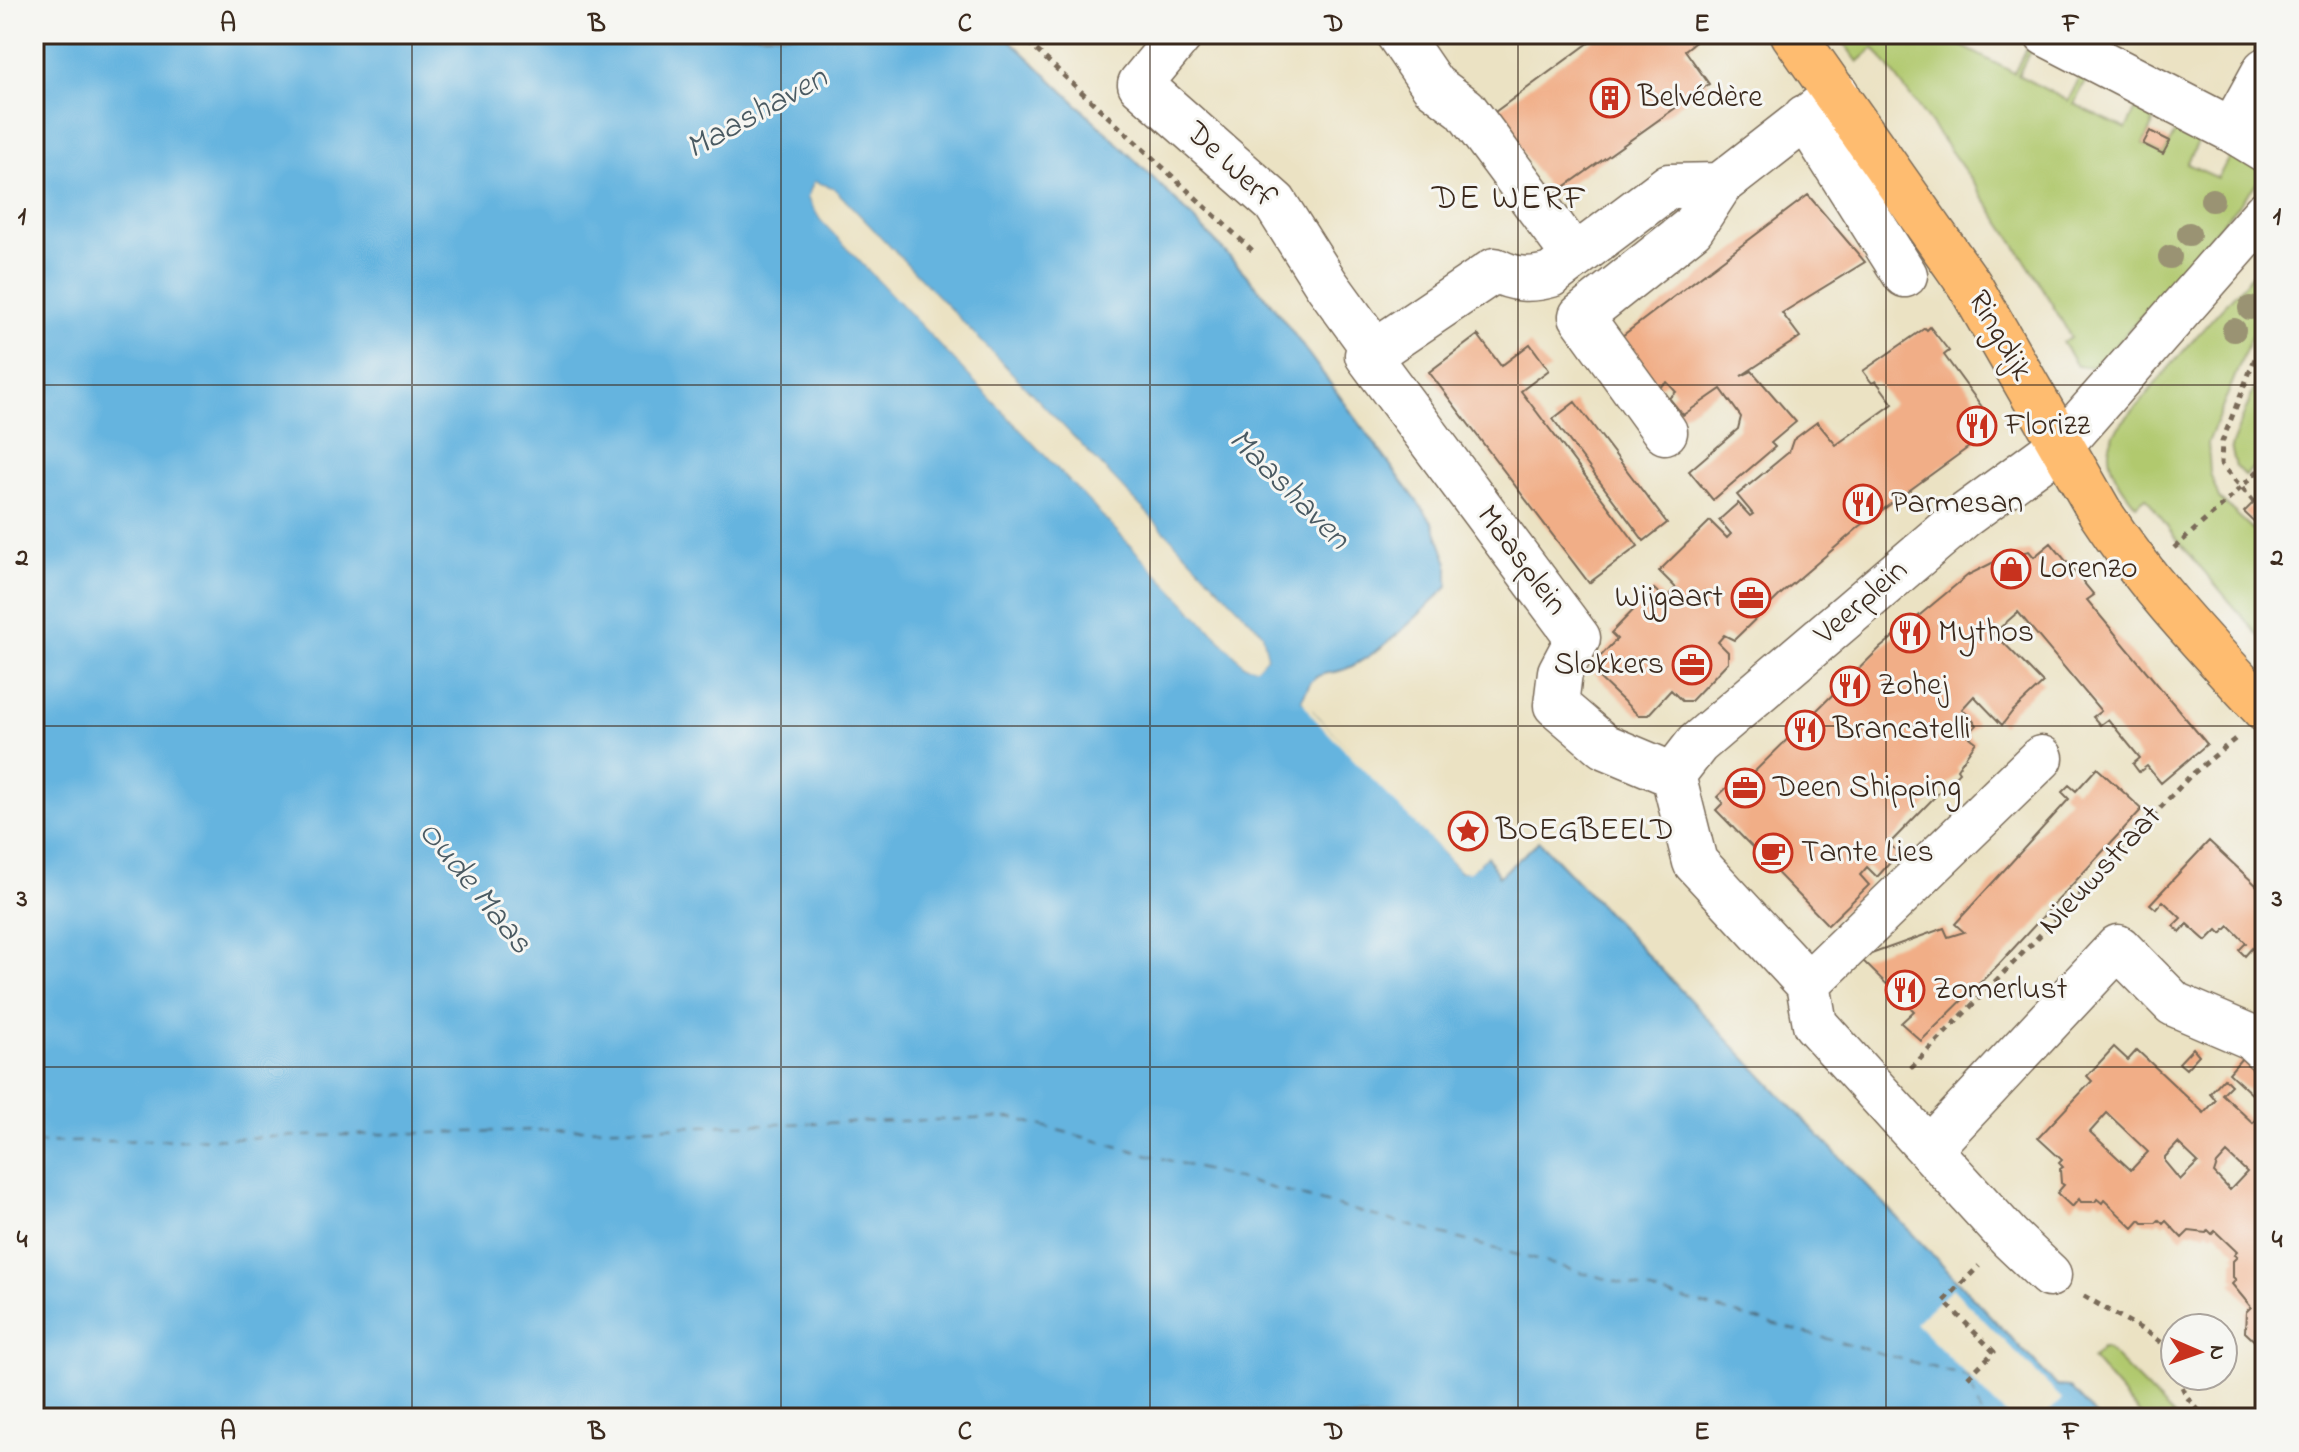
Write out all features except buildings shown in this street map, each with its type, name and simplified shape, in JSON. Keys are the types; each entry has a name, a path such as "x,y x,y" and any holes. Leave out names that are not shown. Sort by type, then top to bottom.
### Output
{"main road":[{"name":"Ringdijk","path":"1793,34 1821,105 1969,284 2101,514 2143,575 2265,710"}],"street":[{"name":"De Werf","path":"1181,34 1140,84 1275,203 1371,353"},
{"path":"1398,34 1433,85 1465,109 1575,257"},
{"path":"2046,34 2249,140 2265,70"},
{"path":"1665,432 1581,316 1692,228 1720,185 1821,105"},
{"name":"Ringdijk","path":"1821,105 1905,275"},
{"path":"1371,353 1495,270 1511,278 1534,280 1551,275 1669,186 1720,185"},
{"name":"Veerplein","path":"1673,775 1697,744 1952,526 2061,445 2265,213"},
{"name":"Maasplein","path":"1371,353 1578,638 1560,672 1556,705 1604,746 1673,775"},
{"path":"1808,984 2041,758"},
{"path":"1673,775 1695,862 1808,984 1815,1024 2009,1237 2049,1275"},
{"name":"Nieuwstraat","path":"1930,1148 2118,947 2174,1004 2251,1037 2265,1050"}],"path":[{"path":"1019,34 1255,254"},
{"path":"2254,502 2221,464 2222,442 2265,333"},
{"path":"2187,536 2265,464"},
{"name":"Nieuwstraat","path":"1884,1099 2190,776 2220,750"},
{"path":"1968,1377 1994,1352 1944,1301 1971,1273"},
{"path":"2049,1275 2159,1341"},
{"path":"2185,1392 2205,1418"}],"green space":[{"path":"1837,34 1949,34 1948,39 2014,73 2027,48 2031,50 2018,75 2068,101 2081,75 2087,78 2074,104 2126,129 2141,98 2160,108 2143,144 2163,154 2182,120 2203,132 2187,164 2218,178 2234,148 2264,163 2265,174 2109,353 2092,367 2077,366 2062,342 2071,337 2049,299 1953,153 1874,48 1858,62"},
{"path":"2265,261 2265,302 2208,443 2210,473 2219,498 2265,541 2265,643 2174,536 2146,497 2136,505 2131,499 2116,477 2109,453 2114,434 2121,424"},
{"path":"2265,362 2265,454 2245,476 2236,467 2231,447"},
{"path":"2102,1348 2106,1348 2176,1418 2143,1418 2092,1359"}],"water":[{"path":"34,34 1004,34 1174,199 1271,303 1433,523 1448,563 1448,587 1364,660 1341,671 1317,677 1302,700 1460,871 1470,871 1487,856 1499,877 1539,841 2057,1386 2069,1387 2098,1418 34,1418","holes":["814,182 833,188 1262,633 1267,656 1256,667 1245,665 821,220 808,198"]}],"pier":[{"path":"814,182 833,188 1262,633 1267,656 1256,668 1245,665 821,220 808,198","holes":["817,187 831,191 1258,635 1263,655 1254,663 1247,661 825,218 813,197"]},
{"path":"1313,680 1316,683 1307,700 1313,711 1461,867 1469,868 1484,853 1487,856 1470,872 1460,871 1310,714 1302,700"},
{"path":"1952,1288 2062,1399 2043,1418 2009,1418 1915,1323"}],"ferry route":[{"path":"34,1143 1013,1118 1968,1377 1982,1418"}],"place":[{"name":"Belvédère","path":"1610,98"},
{"name":"Florizz","path":"1977,426"},
{"name":"Parmesan","path":"1863,504"},
{"name":"Lorenzo","path":"2011,569"},
{"name":"Wijgaart","path":"1751,598"},
{"name":"Mythos","path":"1910,633"},
{"name":"Slokkers","path":"1692,665"},
{"name":"Zohej","path":"1850,686"},
{"name":"Brancatelli","path":"1805,730"},
{"name":"Deen Shipping","path":"1745,788"},
{"name":"BOEGBEELD","path":"1468,831"},
{"name":"Tante Lies","path":"1773,853"},
{"name":"Zomerlust","path":"1905,990"}],"district":[{"name":"DE WERF","path":"1510,200"}],"water label":[{"name":"Maashaven","path":"757,114"},
{"name":"Maashaven","path":"1288,490"},
{"name":"Oude Maas","path":"474,888"}]}
